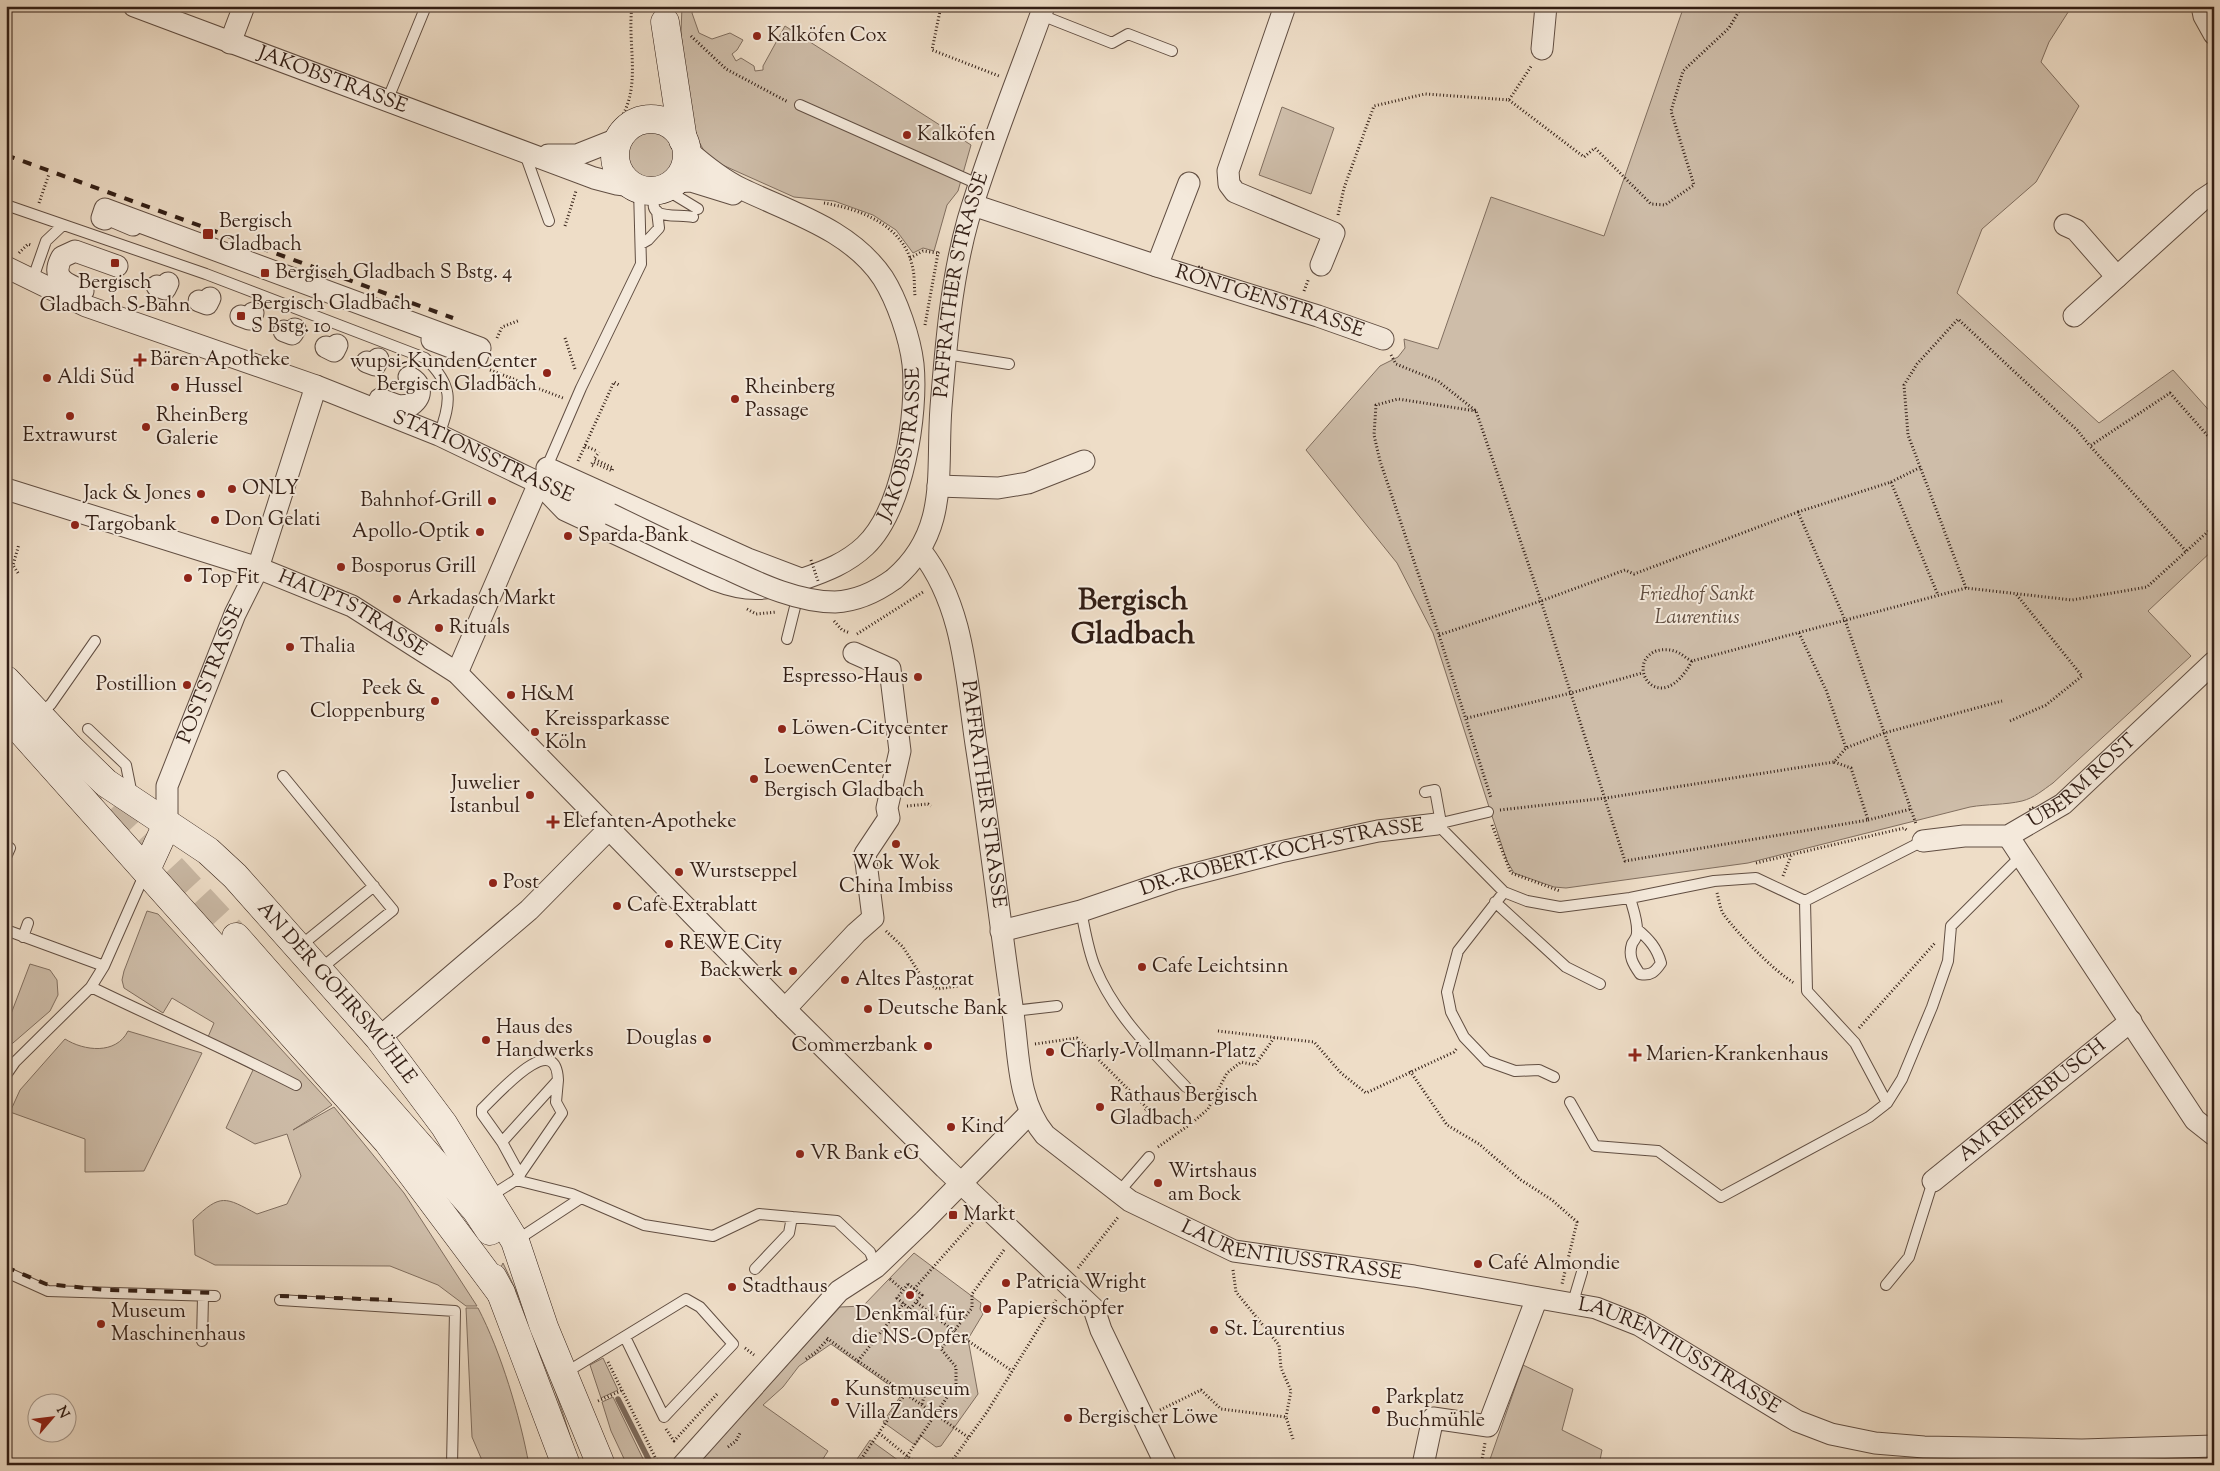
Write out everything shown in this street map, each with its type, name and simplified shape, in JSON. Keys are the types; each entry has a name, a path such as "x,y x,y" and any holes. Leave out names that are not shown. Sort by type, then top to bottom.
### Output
{"main road":[{"path":"618,132 615,159 618,170 654,191 685,168 685,145 673,19"},
{"path":"644,120 660,87 673,19"},
{"name":"JAKOBSTRASSE","path":"618,132 626,130 644,120 653,120 671,126 685,145"},
{"name":"AN DER GOHRSMÜHLE","path":"6,680 39,715 81,735 106,783 208,851 235,876 379,1038 444,1125 515,1241 544,1327 601,1465"},
{"path":"6,714 388,1142 501,1293"},
{"path":"146,870 167,824"},
{"path":"236,937 476,1210 512,1266 544,1327"},
{"path":"446,1177 501,1293 566,1465"},
{"name":"AN DER GOHRSMÜHLE","path":"566,1378 584,1465"},
{"path":"549,1418 546,1442 551,1465"}],"street":[{"name":"JAKOBSTRASSE","path":"134,6 594,178 654,191 691,181 747,199 777,205"},
{"path":"230,43 244,6"},
{"path":"1285,6 1228,171 1229,184 1235,192 1334,233 1320,264"},
{"path":"1542,49 1546,6"},
{"path":"2202,6 2204,16 2214,34"},
{"name":"PAFFRATHER STRASSE","path":"1030,1113 1025,1100 985,800 957,624 941,582 920,551 932,526 938,486 941,408 949,310 968,221 1042,10"},
{"name":"JAKOBSTRASSE","path":"528,152 562,156 577,155 618,132"},
{"name":"JAKOBSTRASSE","path":"543,475 565,510 682,566 735,587 756,590 773,588 829,570 846,562 866,545 887,514 905,465 910,435 913,363 897,305 884,279 870,261 853,245 828,229 723,178 700,163 685,145"},
{"name":"RÖNTGENSTRASSE","path":"1157,266 1189,183"},
{"path":"2074,316 2214,192"},
{"name":"RÖNTGENSTRASSE","path":"973,205 1157,266 1318,316 1383,339"},
{"path":"133,225 107,214 105,219 102,218 105,209 480,348 477,356 432,340"},
{"path":"2064,225 2076,230 2117,277"},
{"path":"117,266 75,251 62,257 58,269 59,276 68,285 400,406 411,405 419,397 419,385 409,377"},
{"name":"STATIONSSTRASSE","path":"6,267 86,306 316,386 543,475 610,514 742,576 782,592 834,602 857,598 877,590 894,579 920,551"},
{"name":"STATIONSSTRASSE","path":"6,280 32,281"},
{"path":"380,323 381,321 403,329"},
{"name":"POSTSTRASSE","path":"167,824 167,786 235,614 258,568 316,386"},
{"path":"938,486 998,488 1028,483 1084,461"},
{"path":"457,672 543,475 801,579"},
{"name":"HAUPTSTRASSE","path":"6,489 258,568 352,606 457,672 785,1010 986,1207 1094,1309 1166,1465"},
{"path":"785,1010 856,933 873,918 865,854 888,818 887,808 900,751 890,669 854,652"},
{"name":"ÜBERM ROST","path":"1923,841 1964,836 2008,836 2063,804 2210,666"},
{"name":"DR.-ROBERT-KOCH-STRASSE","path":"1001,931 1081,911 1175,879 1280,852 1378,831 1439,824"},
{"path":"379,1038 529,910 610,828"},
{"path":"2008,836 2020,857 2196,1120 2214,1135"},
{"name":"AM REIFERBUSCH","path":"1933,1180 2131,1021"},
{"path":"683,1465 839,1291 876,1267 1030,1113"},
{"name":"LAURENTIUSSTRASSE","path":"1030,1113 1046,1135 1132,1202 1234,1251 1414,1276 1596,1308 1639,1325 1797,1421 1831,1434 1924,1456 2214,1446"},
{"path":"1423,1465 1433,1418 1488,1426 1556,1300"}],"lane":[{"path":"387,101 426,6"},
{"path":"1042,10 1112,42 1128,34 1172,51"},
{"path":"800,105 980,184"},
{"path":"528,152 549,221"},
{"path":"654,191 695,213 670,217 654,191"},
{"path":"543,475 581,388 641,264 641,244 654,191"},
{"path":"641,244 648,240 659,228 654,191"},
{"path":"6,206 218,278 425,358 438,370 446,387 448,410 439,435"},
{"path":"32,281 46,241 62,225"},
{"path":"946,354 1009,364"},
{"path":"787,639 801,579"},
{"path":"39,715 50,704 95,641"},
{"path":"283,776 393,910 319,970"},
{"path":"1425,792 1435,790 1439,824 1491,811"},
{"name":"DR.-ROBERT-KOCH-STRASSE","path":"1439,824 1504,892 1527,902 1560,907 1630,898 1714,881 1756,878 1805,902"},
{"path":"1887,1103 1855,1043 1807,991 1805,902 1923,841"},
{"path":"6,845 10,848 6,857"},
{"path":"1570,1102 1595,1146 1658,1152 1721,1197 1869,1117 1887,1103 1902,1079 1932,1007 1948,961 1951,926 2020,857"},
{"path":"6,1075 15,1062 90,987 104,966 146,870"},
{"path":"298,947 374,886"},
{"path":"1504,892 1458,951 1447,992 1451,1012 1464,1037 1487,1061 1515,1071 1539,1070 1554,1077"},
{"path":"1630,898 1637,929"},
{"path":"1495,902 1566,967 1600,984"},
{"path":"1081,911 1095,966 1107,992 1137,1035 1186,1087"},
{"path":"22,936 28,923"},
{"path":"6,930 104,966"},
{"path":"90,987 203,1040 225,1048 296,1085"},
{"path":"1013,1011 1058,1006"},
{"path":"488,1197 518,1178 562,1114 556,1102 558,1066 546,1059 538,1060 482,1109 482,1114 502,1142 518,1178 572,1194 644,1225 713,1236 759,1214 837,1220 870,1252 876,1267"},
{"path":"502,1142 558,1080"},
{"path":"1132,1202 1152,1153"},
{"path":"1886,1284 1910,1257 1933,1180"},
{"path":"515,1241 581,1198"},
{"path":"755,1269 789,1233 792,1217"},
{"path":"6,1272 48,1291 214,1296"},
{"path":"1556,1300 1582,1272"},
{"path":"202,1341 203,1296"},
{"path":"566,1378 602,1350 624,1336 686,1299 700,1307 733,1344 664,1417 624,1336"},
{"path":"280,1300 455,1311 452,1465"}],"path":[{"path":"618,132 629,106 633,84 630,30 632,6"},
{"path":"941,6 932,50 1017,83"},
{"path":"1334,233 1344,188 1374,106 1425,94 1509,100 1584,157 1595,148 1652,204 1665,205 1694,185 1672,111 1683,71 1729,28 1742,6"},
{"path":"673,19 726,69 785,102 800,105"},
{"path":"1509,100 1542,49"},
{"path":"35,215 49,174"},
{"path":"910,258 923,251 938,253"},
{"path":"1966,588 1908,435 1904,386 1917,364 1958,319 2077,430 2186,551"},
{"path":"497,339 502,327 520,320"},
{"path":"565,338 581,388"},
{"path":"1383,339 1396,364 1438,381 1476,411 1541,601 1625,861 1868,820 1911,809"},
{"path":"485,368 576,403"},
{"path":"575,469 614,382 619,385"},
{"path":"2090,446 2170,393 2214,443"},
{"path":"1476,411 1398,399 1376,405 1374,436 1380,461 1466,718 1501,852 1511,873 1526,880 1563,891"},
{"path":"585,446 598,452 594,459 613,468 612,471 592,462 591,465 611,474 610,476"},
{"path":"578,462 596,470"},
{"path":"1439,636 1625,570 1634,574 1798,512 1891,482 1921,467"},
{"path":"1891,482 1938,595"},
{"path":"1798,512 1845,620 1923,841"},
{"path":"1692,661 1679,653 1669,650 1658,650 1649,654 1644,662 1642,673 1648,683 1662,689 1670,687 1679,681 1692,661 1966,588 2072,600 2147,587 2214,526"},
{"path":"18,573 13,566 20,544"},
{"path":"2010,721 2046,706 2082,676 2016,593"},
{"path":"832,619 842,630 857,634 912,599"},
{"path":"756,614 783,612"},
{"path":"1799,633 1826,690 1846,748"},
{"path":"1466,718 1571,693 1642,673"},
{"path":"1834,762 1846,748 1884,733 2002,701"},
{"path":"1491,811 1606,798 1834,762 1851,768 1868,820"},
{"path":"1748,865 1904,828 1923,841"},
{"path":"1778,889 1791,856"},
{"path":"1714,881 1723,914 1786,978 1807,991"},
{"path":"873,918 903,948 923,979 937,989 958,986"},
{"path":"1859,1027 1951,926"},
{"path":"1218,1031 1314,1042 1341,1073 1366,1093 1454,1052 1464,1037"},
{"path":"1017,1046 1077,1038 1147,1108 1145,1111"},
{"path":"1152,1153 1192,1124 1208,1109 1227,1073 1241,1062 1256,1065 1274,1038"},
{"path":"1410,1071 1447,1124 1479,1144 1521,1180 1552,1200 1577,1222 1556,1300"},
{"path":"949,1465 987,1412 1066,1283 1132,1202"},
{"path":"914,1289 986,1207"},
{"path":"901,1465 956,1384 956,1367 941,1349 972,1308 972,1294 1015,1234"},
{"path":"1244,1253 1233,1269 1236,1292 1279,1345 1281,1368 1291,1391 1286,1417 1293,1439"},
{"path":"908,1284 922,1295 916,1302 910,1309 896,1298 908,1284"},
{"path":"916,1302 1012,1371"},
{"path":"858,1361 904,1304"},
{"path":"813,1319 828,1339 968,1437"},
{"path":"602,1350 658,1465"},
{"path":"922,1404 927,1386"},
{"path":"595,1402 623,1390"},
{"path":"1143,1418 1201,1390 1220,1409 1286,1417"},
{"path":"857,1465 906,1392"},
{"path":"878,1433 908,1455 918,1465"}],"green space":[{"path":"682,6 694,6 692,13 699,33 712,39 730,33 743,40 732,54 736,61 741,58 754,66 755,71 763,70 763,66 785,26 971,145 958,191 947,205 934,251 923,248 913,253 896,230 873,215 834,201 794,197 718,163 704,151 694,132 688,103 681,33"},
{"name":"Friedhof Sankt Laurentius","path":"1684,6 2072,6 2049,42 2041,62 2079,106 2036,182 1982,229 1957,293 2099,423 2173,370 2214,416 2214,549 2148,611 2191,656 2053,783 2038,794 2022,801 1970,807 1748,863 1566,888 1554,887 1514,873 1507,861 1433,633 1397,563 1306,450 1380,366 1398,357 1405,348 1404,339 1438,349 1491,197 1604,236"},
{"path":"1282,107 1334,128 1311,194 1259,175"},
{"path":"650,130 659,132 670,141 675,155 673,164 664,175 650,180 641,178 630,169 625,155 627,146 636,135"},
{"path":"147,911 158,914 332,1105 293,1130 334,1107 404,1193 477,1306 466,1306 438,1285 390,1266 215,1265 195,1255 193,1220 210,1205 224,1200 230,1201 257,1214 287,1204 301,1176 287,1134 255,1144 226,1128 253,1070 215,1051 208,1037 214,1023 172,998 163,1013 124,988 122,980 124,971"},
{"path":"30,964 50,970 57,980 58,995 50,1011 6,1049 6,1027"},
{"path":"128,1031 202,1053 144,1171 85,1172 85,1139 10,1112 20,1090 65,1039 90,1048 108,1047 123,1039"},
{"path":"914,1253 981,1303 980,1309 983,1314 968,1339 978,1394 941,1446 936,1447 921,1436 915,1445 883,1422 902,1394 831,1344 799,1366 783,1387 763,1405 828,1451 819,1465 696,1465 840,1307 863,1306"},
{"path":"503,1263 515,1287 545,1362 579,1465 518,1303 501,1267"},
{"path":"466,1308 478,1308 494,1344 515,1405 529,1465 484,1465 472,1437"},
{"path":"603,1358 618,1390 601,1398 590,1365"},
{"path":"1523,1365 1573,1389 1562,1430 1602,1450 1599,1465 1488,1465"},
{"path":"613,1397 646,1465 627,1465 611,1431 602,1402"},
{"path":"870,1440 902,1463 901,1465 853,1465"}],"waterway":[{"path":"618,1399 650,1462"}],"tunnel":[{"path":"86,775 236,937"}],"railway":[{"path":"6,155 453,318"},
{"path":"6,1267 46,1284 107,1290 215,1293"},
{"path":"280,1296 392,1300"}],"place":[{"name":"Kalköfen Cox","path":"757,36"},
{"name":"Kalköfen","path":"907,135"},
{"name":"Bergisch Gladbach","path":"208,234"},
{"name":"Bergisch Gladbach S-Bahn","path":"115,263"},
{"name":"Bergisch Gladbach S Bstg. 4","path":"265,273"},
{"name":"Bergisch Gladbach S Bstg. 10","path":"241,316"},
{"name":"Bären Apotheke","path":"140,360"},
{"name":"wupsi-KundenCenter Bergisch Gladbach","path":"547,373"},
{"name":"Aldi Süd","path":"47,378"},
{"name":"Hussel","path":"175,387"},
{"name":"Rheinberg Passage","path":"735,399"},
{"name":"Extrawurst","path":"70,416"},
{"name":"RheinBerg Galerie","path":"146,427"},
{"name":"ONLY","path":"232,489"},
{"name":"Jack & Jones","path":"201,494"},
{"name":"Bahnhof-Grill","path":"492,501"},
{"name":"Don Gelati","path":"215,520"},
{"name":"Targobank","path":"75,525"},
{"name":"Apollo-Optik","path":"480,532"},
{"name":"Sparda-Bank","path":"568,536"},
{"name":"Bosporus Grill","path":"341,567"},
{"name":"Top Fit","path":"188,578"},
{"name":"Arkadasch Markt","path":"397,599"},
{"name":"Rituals","path":"439,628"},
{"name":"Thalia","path":"290,647"},
{"name":"Espresso-Haus","path":"918,677"},
{"name":"Postillion","path":"187,685"},
{"name":"H&M","path":"511,695"},
{"name":"Peek & Cloppenburg","path":"435,701"},
{"name":"Löwen-Citycenter","path":"782,729"},
{"name":"Kreissparkasse Köln","path":"535,732"},
{"name":"LoewenCenter Bergisch Gladbach","path":"754,779"},
{"name":"Juwelier Istanbul","path":"530,795"},
{"name":"Elefanten-Apotheke","path":"553,822"},
{"name":"Wok Wok China Imbiss","path":"896,844"},
{"name":"Wurstseppel","path":"679,872"},
{"name":"Post","path":"493,883"},
{"name":"Cafe Extrablatt","path":"617,906"},
{"name":"REWE City","path":"669,944"},
{"name":"Cafe Leichtsinn","path":"1142,967"},
{"name":"Backwerk","path":"793,971"},
{"name":"Altes Pastorat","path":"845,980"},
{"name":"Deutsche Bank","path":"868,1009"},
{"name":"Douglas","path":"707,1039"},
{"name":"Haus des Handwerks","path":"486,1040"},
{"name":"Commerzbank","path":"928,1046"},
{"name":"Charly-Vollmann-Platz","path":"1050,1052"},
{"name":"Marien-Krankenhaus","path":"1635,1055"},
{"name":"Rathaus Bergisch Gladbach","path":"1100,1107"},
{"name":"Kind","path":"951,1127"},
{"name":"VR Bank eG","path":"800,1154"},
{"name":"Wirtshaus am Bock","path":"1158,1183"},
{"name":"Markt","path":"953,1215"},
{"name":"Café Almondie","path":"1478,1264"},
{"name":"Patricia Wright","path":"1006,1283"},
{"name":"Stadthaus","path":"732,1287"},
{"name":"Denkmal für die NS-Opfer","path":"910,1295"},
{"name":"Papierschöpfer","path":"987,1309"},
{"name":"Museum Maschinenhaus","path":"101,1324"},
{"name":"St. Laurentius","path":"1214,1330"},
{"name":"Kunstmuseum Villa Zanders","path":"835,1402"},
{"name":"Parkplatz Buchmühle","path":"1376,1410"},
{"name":"Bergischer Löwe","path":"1068,1418"}],"district":[{"name":"Bergisch Gladbach","path":"1133,618"}]}
